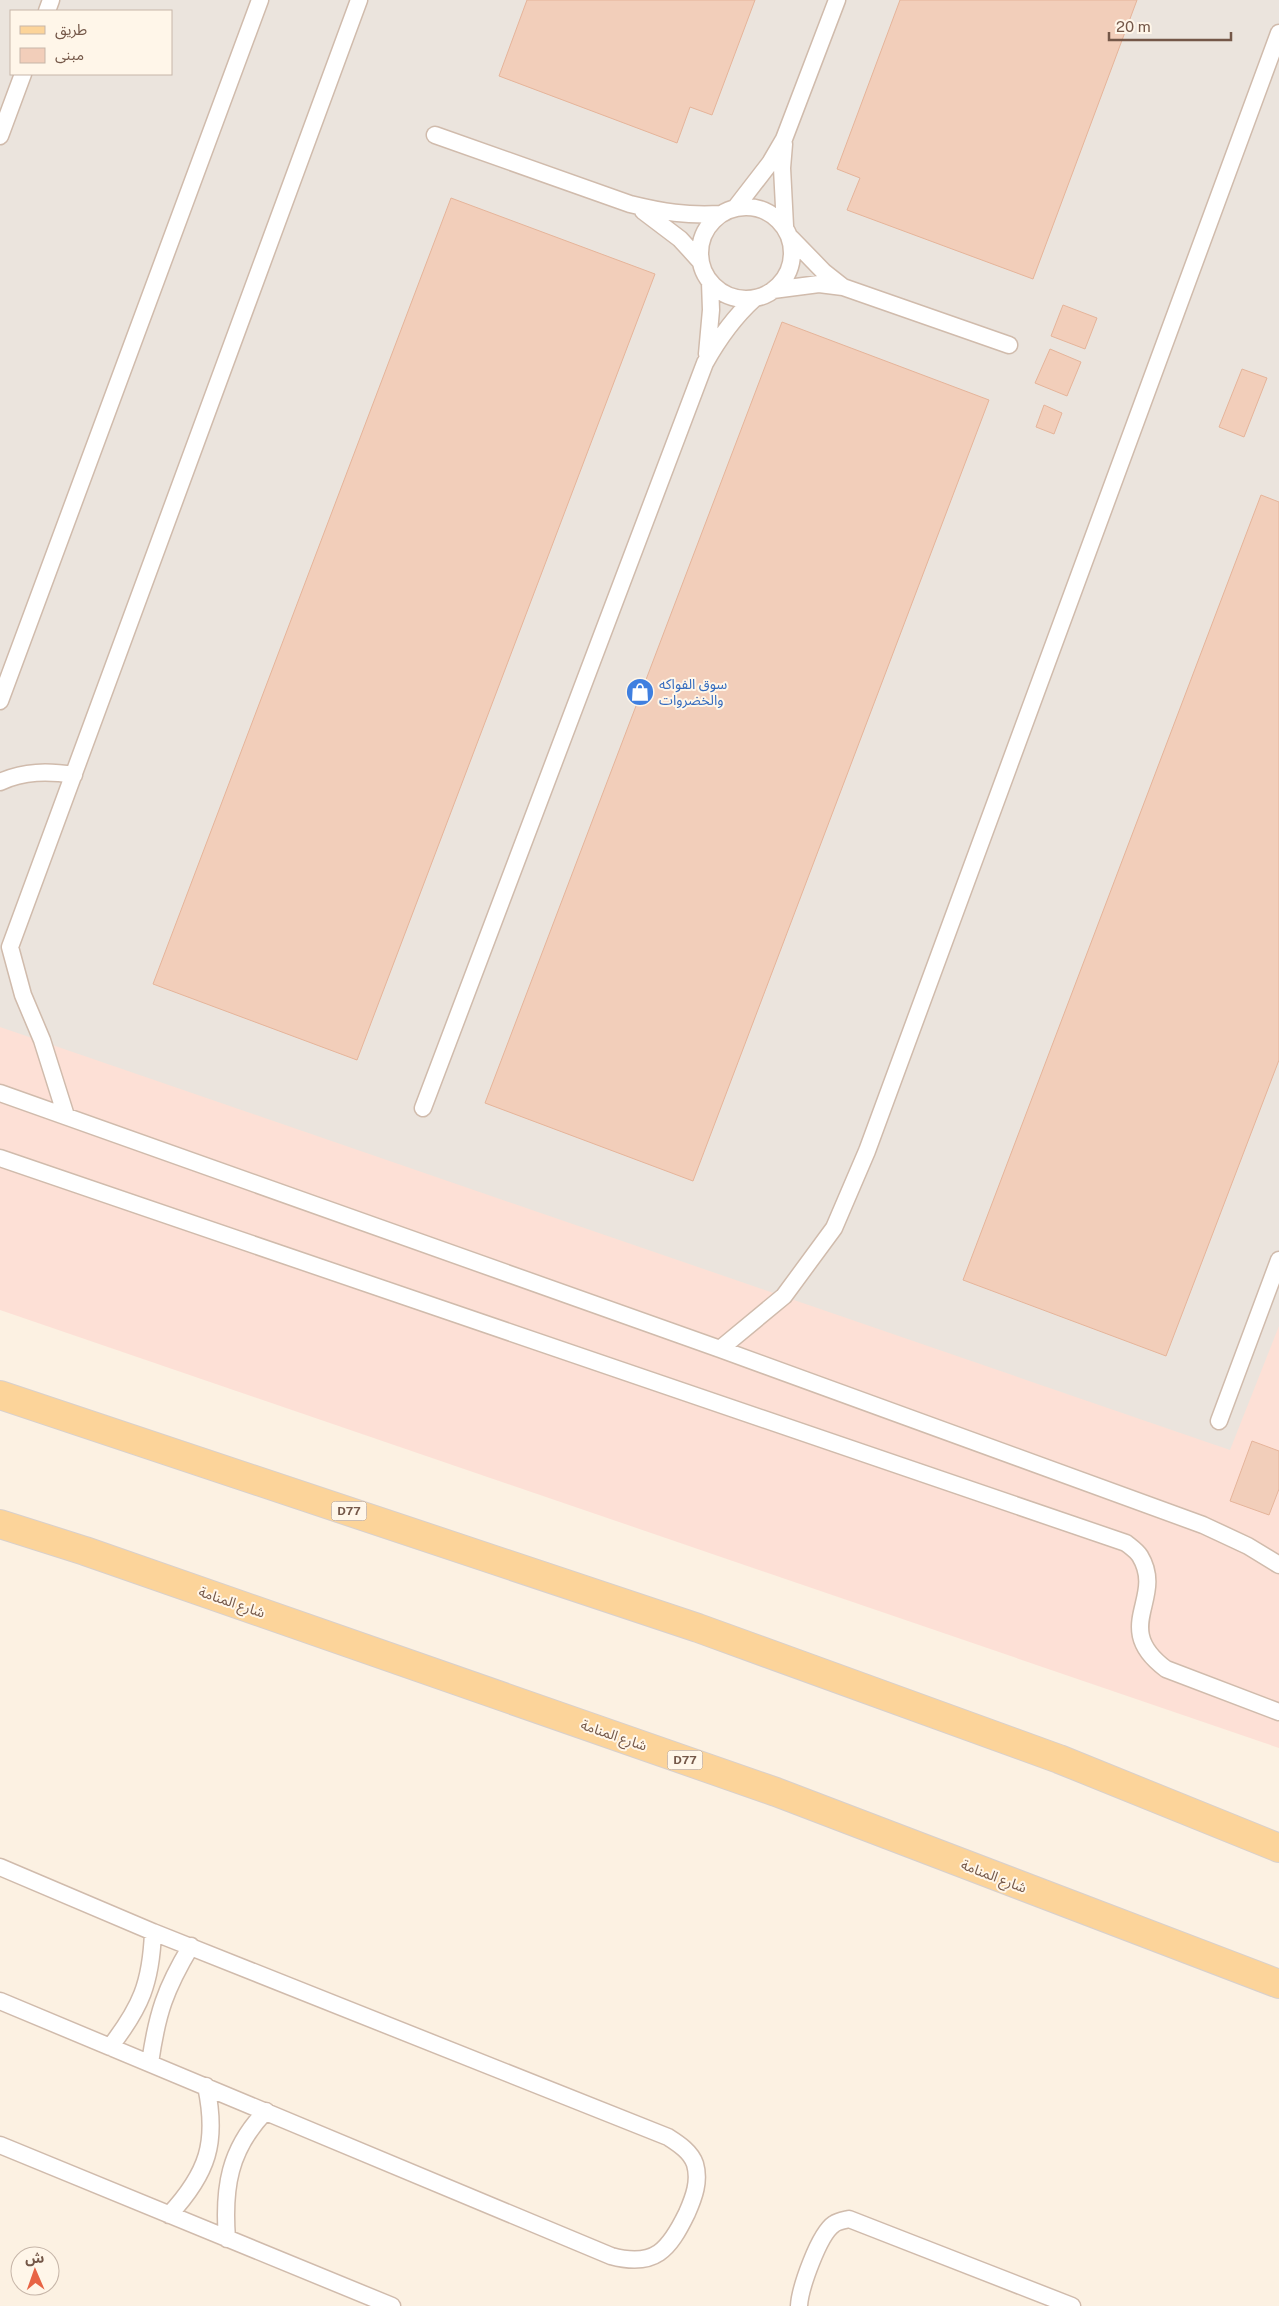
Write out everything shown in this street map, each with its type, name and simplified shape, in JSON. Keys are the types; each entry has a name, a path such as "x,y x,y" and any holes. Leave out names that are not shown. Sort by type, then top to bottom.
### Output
{"main road":[{"name":"D77","path":"0,1395 698,1628 1059,1759 1279,1848"},
{"name":"شارع المنامة","path":"0,1524 85,1551 776,1792 1279,1984"}],"lane":[{"path":"0,701 260,0"},
{"path":"66,1116 42,1040 5,950 74,775 360,0"},
{"path":"736,207 770,163 784,139 837,0"},
{"path":"720,1349 784,1296 834,1228 867,1151 1279,33"},
{"path":"0,136 24,75"},
{"path":"435,135 630,204 690,216 721,214"},
{"path":"773,290 786,276 793,257 788,232 782,168 784,139"},
{"path":"630,204 656,219 680,238 700,261 710,282 723,293 738,298 754,298"},
{"path":"700,261 701,243 708,227 721,214 736,207 754,207 771,214 824,272 843,287"},
{"path":"705,364 710,337 710,282"},
{"path":"423,1108 705,364 718,339 734,317 754,298 773,290 819,284 843,287 1009,345"},
{"path":"0,782 30,773 52,772 74,775"},
{"path":"0,1093 720,1349 1203,1525 1248,1546 1279,1565"},
{"path":"0,1158 1126,1543 1140,1555 1147,1572 1147,1590 1139,1623 1142,1642 1152,1658 1166,1669 1279,1712"},
{"path":"1220,1420 1279,1260"},
{"path":"0,1539 85,1551"},
{"path":"0,1867 153,1932 668,2138 684,2148 695,2163 697,2182 693,2200 677,2234 665,2250 648,2258 629,2261 611,2256 0,2001"},
{"path":"110,2047 130,2021 144,1993 152,1962 153,1932"},
{"path":"150,2063 160,2009 172,1977 191,1946"},
{"path":"169,2215 189,2194 203,2169 210,2141 212,2113 206,2086"},
{"path":"227,2239 226,2187 232,2165 240,2144 253,2125 266,2111"},
{"path":"0,2145 392,2306"},
{"path":"800,2306 802,2289 825,2233 835,2223 849,2219 1072,2306"}],"shaded area":[{"name":"سوق الفواكه والخضروات","path":"0,0 1279,0 1279,1748 0,1310"},
{"name":"سوق الفواكه والخضروات","path":"0,0 1279,0 1279,1326 1230,1450 0,1027"}],"building":[{"path":"527,0 755,0 712,115 690,107 677,143 499,76"},
{"path":"900,0 1137,0 1033,279 847,210 860,178 837,169"},
{"path":"451,198 655,274 357,1060 153,984"},
{"path":"1063,305 1097,318 1085,349 1051,336"},
{"path":"782,322 989,400 693,1181 485,1103"},
{"path":"1050,349 1081,362 1067,396 1035,383"},
{"path":"1242,369 1267,378 1244,437 1219,427"},
{"path":"1044,405 1062,413 1054,434 1036,427"},
{"path":"1261,495 1279,502 1279,1060 1166,1356 963,1280"},
{"path":"1252,1441 1279,1451 1279,1489 1269,1515 1230,1501"}],"place":[{"name":"سوق الفواكه والخضروات","path":"640,692"}]}
